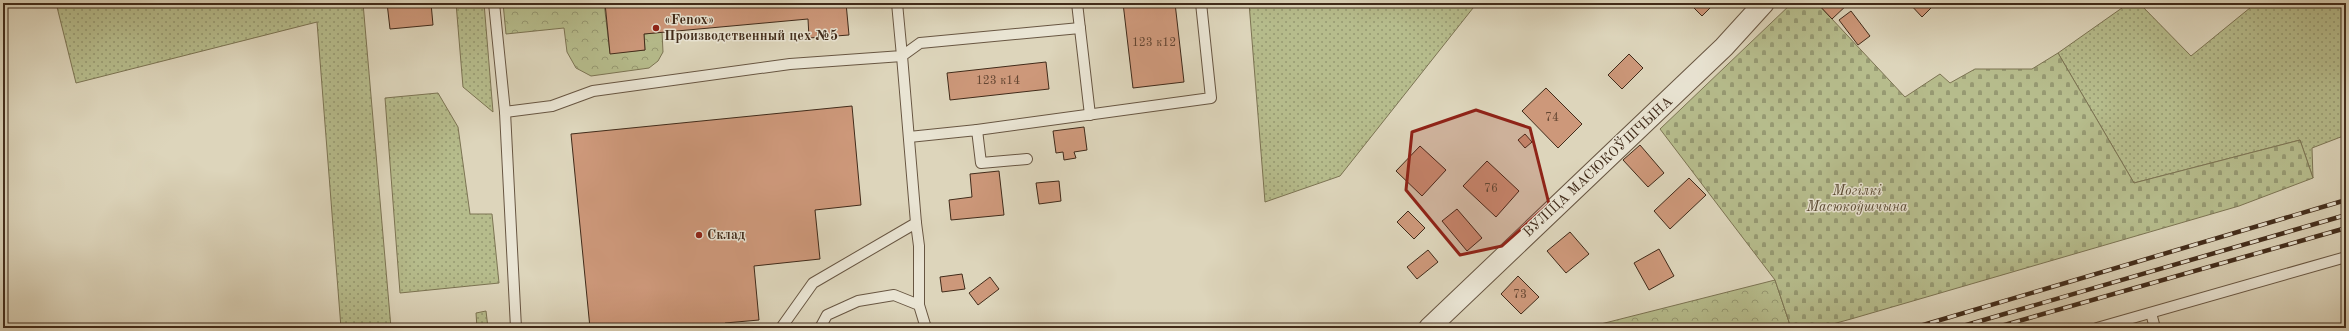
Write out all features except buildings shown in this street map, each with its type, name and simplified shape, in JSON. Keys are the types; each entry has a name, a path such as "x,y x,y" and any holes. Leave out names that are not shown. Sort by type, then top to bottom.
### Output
{"street":[{"name":"ВУЛІЦА МАСЮКОЎШЧЫНА","path":"1429,328 1724,48 1764,3"}],"lane":[{"path":"494,3 505,112 516,328"},
{"path":"898,3 918,246 919,305 926,328"},
{"path":"1077,3 1090,115"},
{"path":"909,137 977,130 1211,98 1201,3"},
{"path":"505,112 552,106 593,90 790,64 902,56 920,43 1080,28"},
{"path":"977,130 981,163 1027,158"},
{"path":"781,328 813,282 916,223"},
{"path":"2097,328 2346,257"},
{"path":"820,328 827,315 858,301 894,295 919,305"},
{"path":"2151,312 2156,328"}],"highlighted area":[{"path":"1476,110 1530,128 1549,204 1502,246 1460,255 1406,190 1412,132"}],"green space":[{"path":"56,3 363,3 391,328 341,328 317,22 76,83"},
{"path":"456,3 484,3 493,112 463,87"},
{"path":"503,3 604,3 610,53 645,50 644,34 662,32 663,52 658,61 649,68 591,76 576,68 567,52 564,28 506,34"},
{"path":"1249,3 1477,3 1340,176 1265,202"},
{"name":"Могілкі Масюкоўшчына","path":"1792,3 1817,3 1905,97 1940,74 1950,83 1975,69 2032,69 2058,53 2134,183 2300,140 2313,178 2239,206 1851,319 1818,328 1791,328 1775,280 1660,129"},
{"path":"2129,3 2139,3 2191,56 2256,3 2346,3 2346,135 2312,148 2313,178 2300,140 2134,183 2058,53"},
{"path":"438,93 458,127 470,214 492,214 499,283 400,293 385,98"},
{"path":"1775,280 1791,328 1585,328"},
{"path":"486,311 488,328 477,328 476,313"}],"railway":[{"path":"1913,328 2346,200"},
{"path":"1956,328 2346,215"},
{"path":"1994,328 2346,228"}],"place":[{"name":"«Fenox» Производственный цех №5","path":"656,28"},
{"name":"Склад","path":"699,235"}]}
